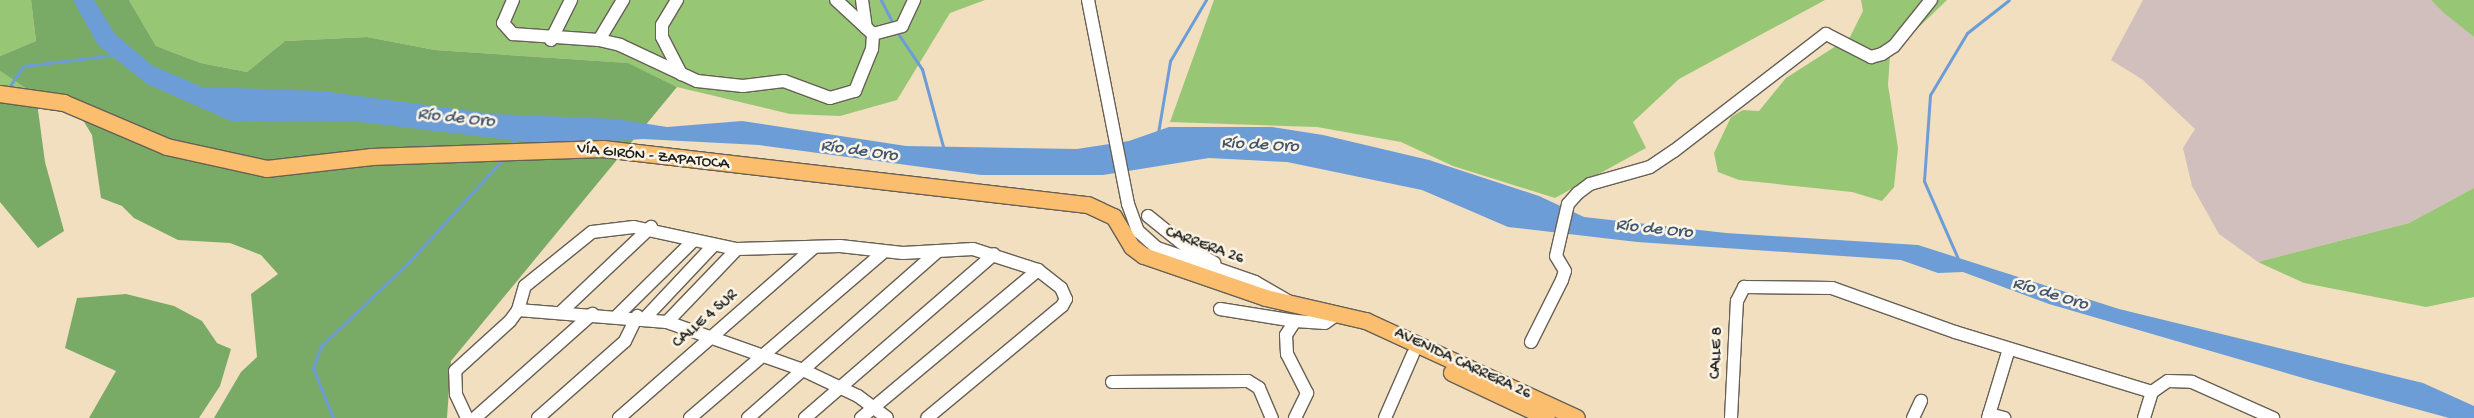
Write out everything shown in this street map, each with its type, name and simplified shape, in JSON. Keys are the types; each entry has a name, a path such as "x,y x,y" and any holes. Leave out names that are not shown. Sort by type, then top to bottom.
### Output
{"main road":[{"name":"VÍA GIRÓN - ZAPATOCA","path":"7,96 64,103 167,147 267,169 346,158 527,150 603,149 1088,205 1114,217 1132,246 1144,256 1221,284 1288,301"},
{"name":"AVENIDA CARRERA 26","path":"1288,301 1366,321 1576,418"},
{"name":"AVENIDA CARRERA 26","path":"1341,316 1413,354 1544,417"}],"street":[{"path":"513,0 504,18 506,29 551,40 599,40 620,45 681,74 716,85 799,83 830,98 843,97 861,84 869,31 862,0"},
{"path":"551,40 571,0"},
{"path":"599,40 623,0"},
{"path":"677,0 662,25 662,37 681,74"},
{"path":"836,0 869,31 897,29 914,0"},
{"name":"CARRERA 26","path":"1088,0 1114,122 1128,204 1138,231 1157,248 1270,288 1288,301"},
{"path":"1531,342 1565,271 1556,256 1568,204 1590,184 1634,173 1674,152 1826,34 1872,57 1882,54 1894,46 1931,0"},
{"path":"1148,216 1185,246 1236,276"},
{"path":"561,312 651,227"},
{"path":"467,418 456,394 455,371 518,310 525,286 592,232 651,227 693,241 737,249 814,247 884,252 973,249 994,254 1038,270 1066,292 1062,306 927,418"},
{"path":"618,315 693,241"},
{"path":"538,418 625,341 642,316 713,246"},
{"name":"CALLE 4 SUR","path":"619,418 814,247"},
{"path":"667,322 737,249"},
{"path":"748,418 938,251"},
{"path":"690,418 761,355 884,252"},
{"path":"805,418 994,254"},
{"path":"861,418 1038,270"},
{"name":"CALLE 8","path":"1731,418 1740,290 1832,288 2009,349"},
{"path":"1220,309 1295,321 1325,323 1341,316"},
{"path":"518,310 642,316 667,322 803,370 840,388 873,407 887,418"},
{"path":"475,418 592,314"},
{"path":"1294,418 1307,393 1284,347 1295,321"},
{"path":"2004,418 1989,416 2009,349 2152,392"},
{"path":"1385,418 1413,354"},
{"path":"1112,382 1248,381 1259,388 1272,418"},
{"path":"2144,418 2152,392 2168,381 2192,382 2273,418"},
{"path":"1913,418 1920,401"}],"shaded area":[{"path":"2143,0 2431,0 2474,37 2474,188 2409,223 2258,262 2219,234 2192,186 2183,148 2195,129 2143,80 2111,60"}],"green space":[{"path":"0,0 31,0 36,41 0,56"},
{"path":"31,0 129,0 156,46 201,63 247,72 285,41 367,37 435,50 628,63 677,87 451,361 447,418 214,418 241,372 257,357 251,294 278,274 261,255 230,243 178,240 134,218 122,206 101,198 92,135 69,97 36,95 45,162 64,231 38,248 0,202 0,90 35,94 0,71 0,56 36,41"},
{"path":"129,0 985,0 950,13 897,100 840,116 790,114 677,87 627,63 435,50 367,37 285,41 247,72 201,63 156,46"},
{"path":"1214,0 1825,0 1679,79 1633,122 1646,148 1555,198 1453,166 1401,142 1317,127 1170,122"},
{"path":"1861,0 1947,0 1890,55 1888,85 1898,148 1894,187 1882,201 1852,192 1739,180 1718,172 1714,153 1731,117 1743,110 1759,111 1786,78 1850,37 1863,11"},
{"path":"2431,0 2474,0 2474,37 2444,13"},
{"path":"0,71 36,94 0,90"},
{"path":"2474,188 2474,297 2426,307 2304,283 2258,262 2409,223"},
{"path":"126,294 174,306 202,321 217,343 231,349 220,386 199,418 89,418 116,371 65,348 77,298"}],"water":[{"name":"Río de Oro","path":"73,0 94,0 115,34 153,66 202,87 322,91 493,114 616,119 667,127 742,121 906,146 1077,149 1129,141 1169,127 1272,127 1323,135 1429,160 1539,196 1584,217 1726,233 1918,245 2119,309 2423,383 2474,406 2474,418 2449,418 2310,380 2049,304 1963,272 1938,273 1901,260 1637,242 1508,227 1422,190 1287,162 1209,158 1103,175 981,175 759,145 643,139 551,145 352,121 233,122 147,84 98,45"}],"waterway":[{"path":"881,0 894,26"},
{"path":"1158,133 1170,61 1206,0"},
{"path":"1959,261 1924,181 1930,95 1967,33 2009,0"},
{"path":"897,32 922,69 944,150"},
{"path":"8,89 23,66 114,55"},
{"path":"510,147 517,135"},
{"path":"333,418 313,368 321,346 409,262 503,159"}]}
